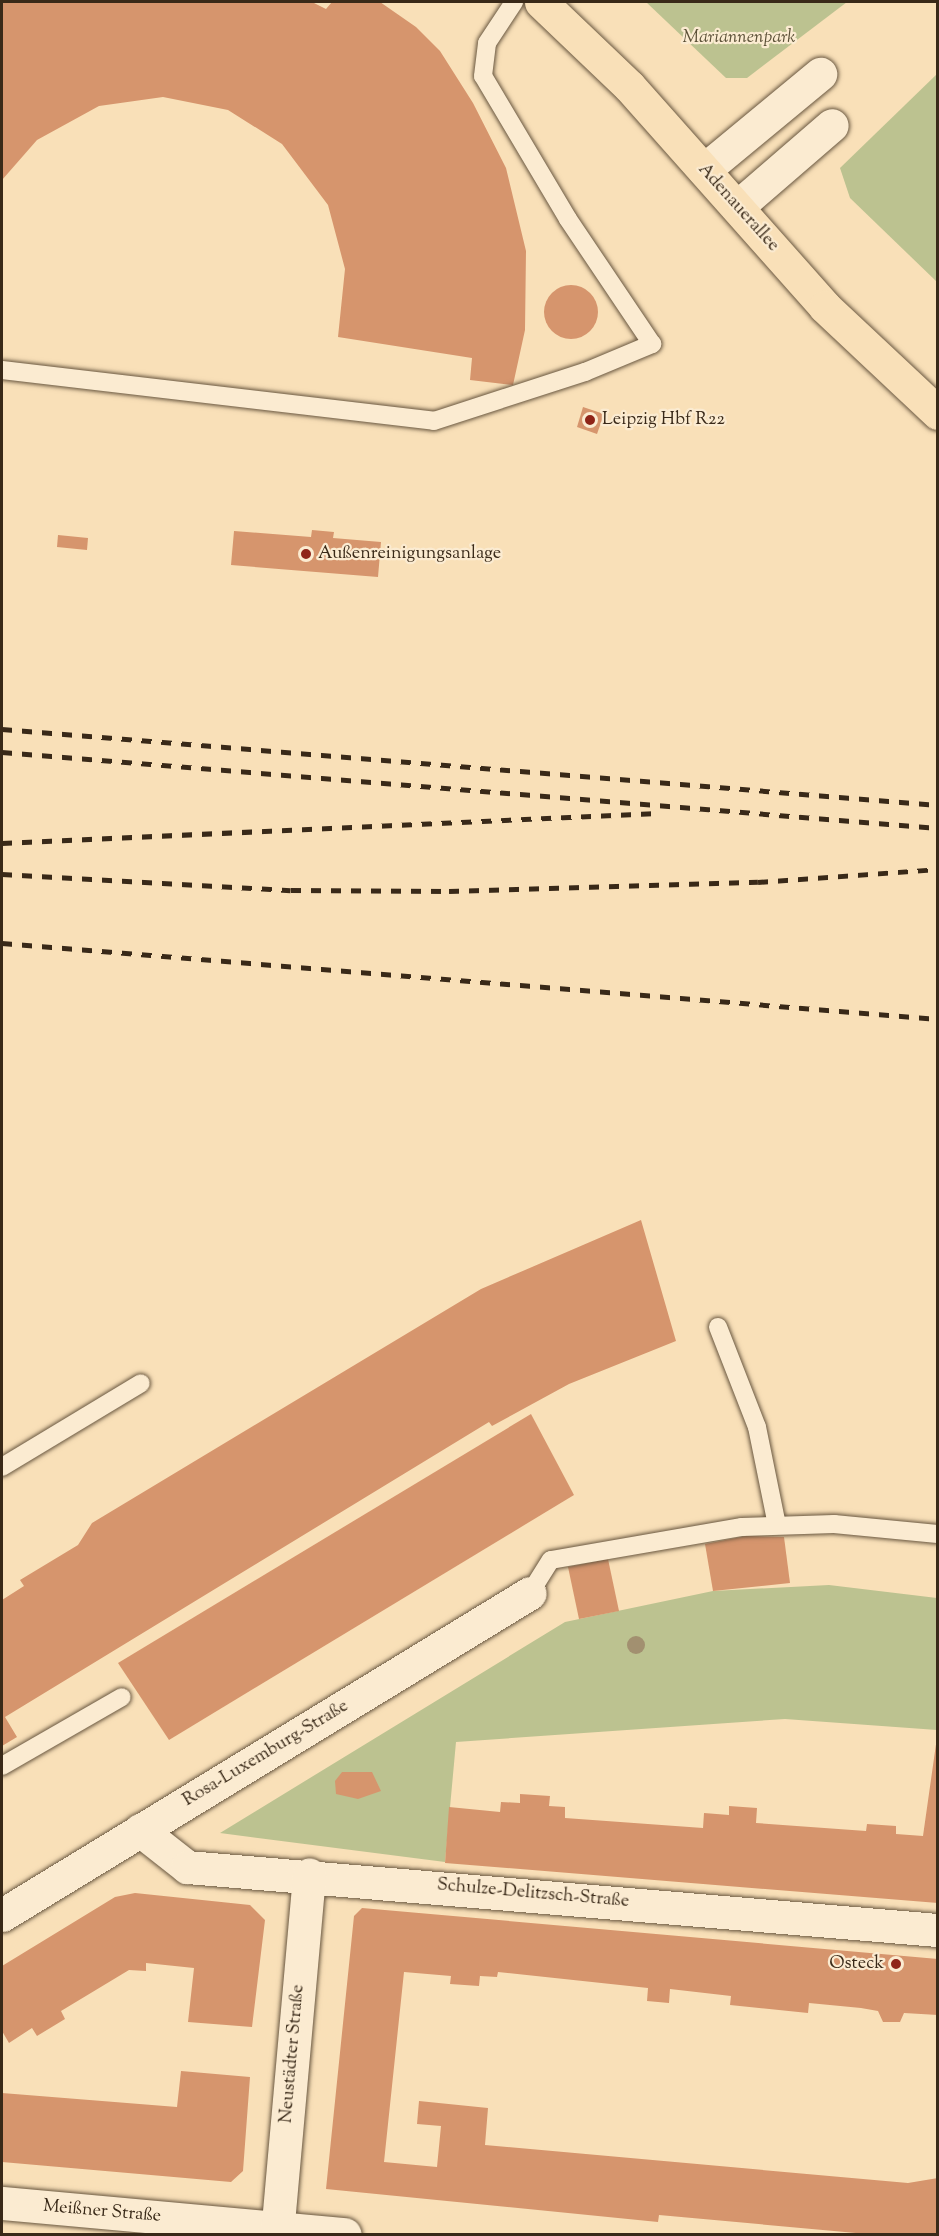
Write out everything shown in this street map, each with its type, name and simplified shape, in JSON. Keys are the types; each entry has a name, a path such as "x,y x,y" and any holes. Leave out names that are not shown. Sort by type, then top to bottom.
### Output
{"main road":[{"name":"Adenauerallee","path":"541,2 630,86 825,307 938,413"}],"street":[{"path":"704,170 820,74"},
{"path":"737,207 832,125"},
{"name":"Rosa-Luxemburg-Straße","path":"2,1915 530,1593"},
{"name":"Schulze-Delitzsch-Straße","path":"140,1830 187,1867 309,1874 938,1930"},
{"name":"Neustädter Straße","path":"277,2232 309,1874"},
{"name":"Meißner Straße","path":"2,2203 277,2232 345,2235"}],"lane":[{"path":"2,370 434,421 585,372 652,344 568,219 483,76 487,43 514,2"},
{"path":"718,1327 757,1427 777,1525"},
{"path":"2,1467 141,1383"},
{"path":"530,1593 551,1560 777,1525 938,1533"},
{"path":"2,1766 122,1697"}],"green space":[{"name":"Mariannenpark","path":"646,2 847,2 747,78 726,78"},
{"path":"937,74 937,282 850,198 840,168"},
{"path":"829,1585 937,1598 937,1730 785,1719 456,1742 445,1862 220,1833 565,1622 713,1591"}],"building":[{"path":"2,2 312,2 326,9 332,2 380,2 416,27 440,51 473,103 506,168 526,251 525,330 513,385 470,380 472,358 338,337 345,269 328,205 282,144 228,110 163,97 99,106 37,140 2,180"},
{"path":"571,285 581,287 590,293 596,302 598,312 596,322 590,331 581,337 571,339 561,337 552,331 546,322 544,312 546,302 552,293 561,287"},
{"name":"Leipzig Hbf R22","path":"583,407 604,414 597,434 577,427"},
{"name":"Außenreinigungsanlage","path":"312,530 334,532 333,538 381,542 378,577 231,565 234,531 311,537"},
{"path":"58,535 88,538 87,550 57,547"},
{"path":"641,1220 676,1341 569,1384 492,1426 489,1422 5,1717 17,1737 2,1746 2,1600 24,1586 20,1580 78,1545 92,1523 481,1289"},
{"path":"531,1414 574,1495 169,1740 118,1663"},
{"path":"746,1536 784,1537 790,1583 713,1591 705,1544"},
{"path":"608,1559 619,1611 579,1619 568,1567"},
{"path":"938,1730 938,1903 445,1863 449,1807 500,1812 501,1802 520,1803 520,1794 550,1796 549,1806 565,1807 565,1818 703,1828 704,1813 729,1815 729,1806 757,1808 756,1823 866,1831 867,1824 896,1826 896,1834 923,1836"},
{"path":"342,1772 372,1772 381,1791 358,1799 336,1794 335,1781"},
{"path":"135,1893 250,1905 265,1920 252,2027 188,2022 194,1968 146,1963 146,1971 129,1970 61,2011 65,2019 37,2036 32,2028 9,2043 2,2031 2,1966 115,1897"},
{"path":"362,1908 938,1959 938,2015 904,2013 900,2022 883,2022 878,2011 861,2008 809,2003 808,2013 730,2005 731,1996 670,1989 669,2003 647,2001 648,1988 498,1972 497,1977 480,1976 479,1986 450,1984 451,1976 404,1972 384,2162 437,2167 441,2126 417,2124 419,2101 488,2108 485,2145 908,2183 938,2178 938,2234 867,2234 659,2215 658,2222 326,2189 354,1916"},
{"path":"181,2071 250,2077 243,2171 231,2182 2,2162 2,2093 177,2107"}],"railway":[{"path":"2,729 938,805"},
{"path":"2,752 938,828"},
{"path":"2,843 658,813"},
{"path":"2,874 291,890 449,891 758,882 938,869"},
{"path":"2,943 938,1019"}],"place":[{"name":"Leipzig Hbf R22","path":"590,420"},
{"name":"Außenreinigungsanlage","path":"306,554"},
{"name":"Osteck","path":"896,1964"}]}
